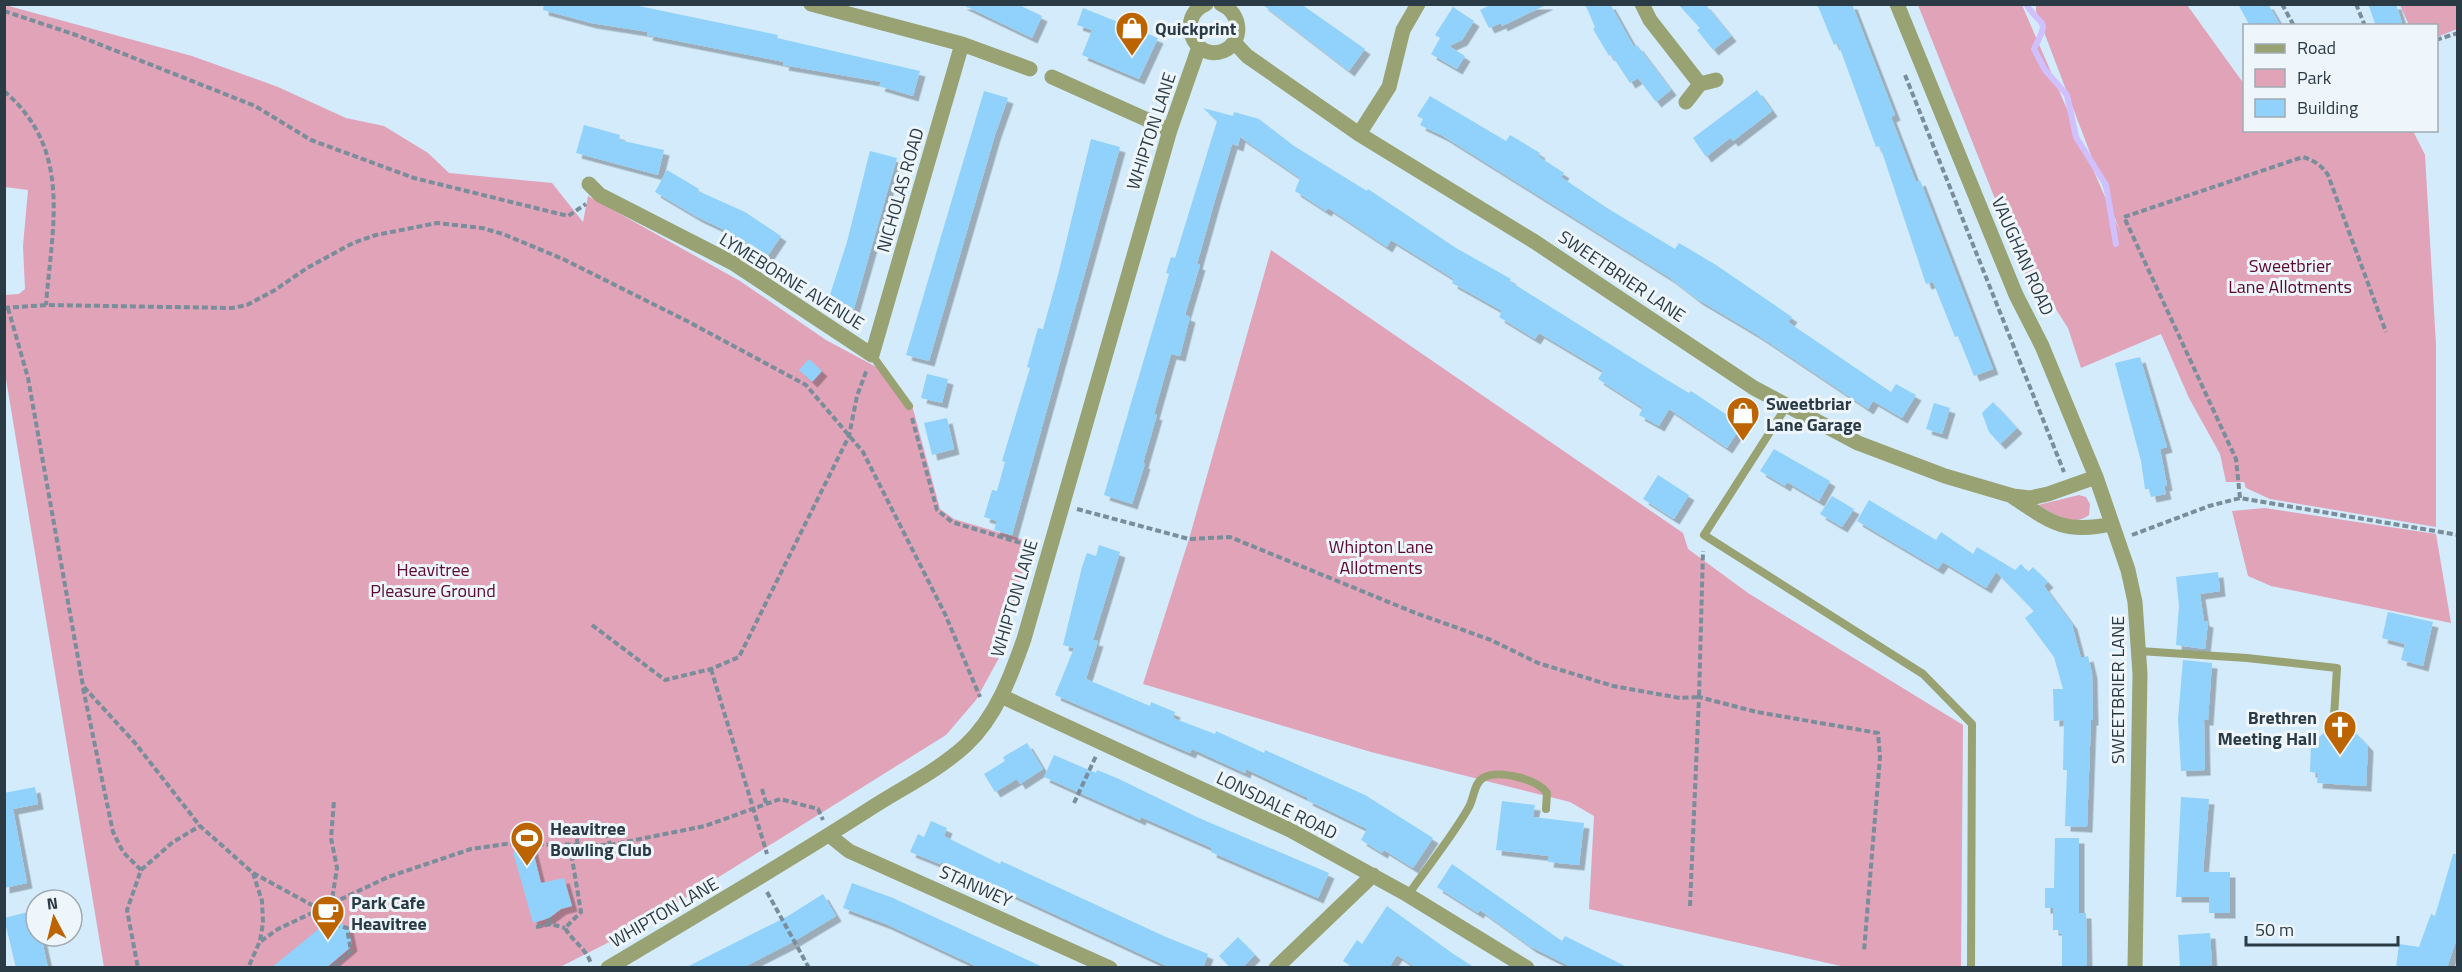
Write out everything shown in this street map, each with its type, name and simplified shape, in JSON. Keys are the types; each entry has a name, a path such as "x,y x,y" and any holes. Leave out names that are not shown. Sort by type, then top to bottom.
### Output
{"street":[{"path":"811,4 962,44 1030,69"},
{"path":"1359,134 1389,87 1403,30 1418,4"},
{"path":"1642,4 1650,20 1700,84"},
{"name":"VAUGHAN ROAD","path":"1896,4 2016,295 2042,346 2096,477 2112,524"},
{"path":"1196,7 1191,18 1190,34 1199,47 1214,52 1229,48 1234,42 1239,26 1233,12 1225,5"},
{"name":"SWEETBRIER LANE","path":"1234,42 1247,56 1359,134 1535,242 1786,407 1858,443 1945,476 2013,496 2030,498 2096,477"},
{"name":"NICHOLAS ROAD","path":"874,351 962,44"},
{"name":"WHIPTON LANE","path":"608,968 776,869 944,762 966,745 988,717 1001,696 1024,639 1170,130 1199,47"},
{"path":"1052,77 1170,130"},
{"path":"1686,102 1700,84 1716,80"},
{"name":"LYMEBORNE AVENUE","path":"589,184 600,195 733,263 874,351"},
{"name":"SWEETBRIER LANE","path":"2013,496 2051,522 2075,530 2112,524 2135,602 2139,651 2135,968"},
{"name":"LONSDALE ROAD","path":"1001,696 1102,745 1290,830 1373,875 1527,968"},
{"name":"STANWEY","path":"829,835 849,850 1110,968"},
{"path":"1276,968 1373,875"}],"lane":[{"path":"874,351 909,406"},
{"path":"1786,407 1704,535 1923,674 1972,724 1971,968"},
{"path":"2139,651 2247,657 2337,668 2334,717"},
{"path":"1408,896 1470,806 1478,782 1483,778 1498,776 1527,778 1547,793 1546,809"}],"path":[{"path":"2282,4 2293,24"},
{"path":"2356,4 2364,24"},
{"path":"4,11 76,35 255,105 311,140 414,178 568,216 600,195"},
{"path":"2438,39 2457,33"},
{"path":"1902,69 2069,487"},
{"path":"4,91 36,125 53,169 53,212 46,305"},
{"path":"2240,498 2236,459 2124,217 2303,157 2311,159 2320,164 2328,175 2386,332"},
{"path":"141,870 123,852 113,832 83,686 33,402 7,308 46,305 232,308 247,305 275,290 334,252 376,235 437,223 472,227 503,234 563,259 806,385 863,452 945,614 988,717"},
{"path":"592,625 665,680 711,669 739,657 849,436 857,396 874,351"},
{"path":"909,406 937,510 952,522 1049,551"},
{"path":"2117,540 2209,506 2240,498 2457,535"},
{"path":"1083,510 1189,539 1230,537 1413,612 1491,640 1538,663 1613,686 1680,698 1699,697 1757,712 1878,733 1880,757 1864,951"},
{"path":"1690,906 1704,535"},
{"path":"711,669 763,849 776,869"},
{"path":"83,686 135,742 200,826 253,873 321,910 325,921 347,928 351,951 332,968"},
{"path":"1074,803 1102,745"},
{"path":"762,789 766,803"},
{"path":"260,941 278,929 416,866 471,849 506,844 610,845 705,826 751,807 780,799 818,808 829,835"},
{"path":"331,906 337,868 331,838 334,801"},
{"path":"138,968 127,910 141,870 173,842 200,826"},
{"path":"607,832 610,845"},
{"path":"572,834 576,834 578,846"},
{"path":"565,928 581,912 570,846"},
{"path":"248,968 260,941 263,923 262,901 253,873"},
{"path":"759,879 809,968"},
{"path":"549,918 551,924"},
{"path":"536,927 551,924 565,928 571,938 589,955 592,968"}],"green space":[{"name":"Heavitree Pleasure Ground","path":"5,5 192,56 278,87 346,118 384,126 428,153 449,173 552,183 583,222 588,196 740,281 826,340 882,370 912,405 940,509 954,519 1031,542 1000,656 976,700 946,735 637,928 560,967 104,967 5,373 4,295 19,294 25,289 23,246 28,190 5,187"},
{"name":"Sweetbrier Lane Allotments","path":"1918,5 2022,5 2121,234 2036,11 2036,5 2187,5 2243,83 2243,132 2414,132 2425,155 2436,345 2436,527 2270,499 2246,488 2244,482 2226,482 2220,454 2189,398 2161,334 2081,368 2068,328 2052,303 2032,292"},
{"path":"2400,5 2457,5 2457,29 2438,37 2438,24 2409,24"},
{"name":"Whipton Lane Allotments","path":"1271,250 1683,533 1688,549 1748,593 1963,725 1961,967 1845,967 1589,909 1594,816 1570,802 1371,752 1143,684 1189,539"},
{"path":"2079,495 2086,497 2090,504 2089,515 2083,519 2063,518 2038,505"},
{"path":"2265,508 2436,534 2451,623 2271,586 2248,576 2232,511"}],"building":[{"path":"544,4 629,4 778,35 777,38 920,71 913,96 879,86 881,82 783,65 784,62 647,35 648,32 591,23 543,10"},
{"path":"961,4 1017,4 1042,16 1032,38"},
{"path":"1262,4 1301,4 1365,49 1349,71"},
{"path":"1492,4 1548,4 1502,26 1501,23 1489,28 1480,10"},
{"path":"1585,4 1610,4 1634,47 1637,45 1671,90 1656,102 1638,78 1630,83 1611,54 1609,56 1593,29 1595,27"},
{"path":"1678,4 1705,4 1731,36 1713,50 1697,30 1700,28"},
{"path":"1817,4 1852,4 1895,115 1891,117 1916,182 1920,180 1993,369 1974,376 1958,336 1955,337 1933,282 1926,284 1880,146 1876,147 1838,43 1834,45"},
{"path":"2238,4 2268,4 2280,24 2249,24"},
{"path":"2368,4 2396,4 2402,24 2375,24"},
{"path":"1453,7 1474,21 1462,40 1449,46 1465,56 1457,69 1431,54 1440,38 1435,35"},
{"path":"1083,8 1158,38 1139,79 1082,55 1092,30 1077,25"},
{"path":"1757,90 1772,111 1733,141 1730,138 1706,157 1693,138"},
{"path":"984,91 1008,98 995,135 929,361 906,355"},
{"path":"1430,96 1506,141 1510,135 1540,153 1538,156 1564,173 1561,177 1607,208 1675,249 1679,243 1716,265 1792,317 1788,322 1891,392 1896,384 1916,395 1902,418 1873,401 1868,409 1756,334 1697,299 1670,278 1443,136 1420,125 1423,119 1417,116"},
{"path":"1203,108 1233,116 1234,112 1259,119 1294,146 1367,191 1368,189 1456,248 1511,279 1509,281 1659,375 1689,393 1691,391 1742,425 1727,448 1669,409 1659,426 1639,415 1643,408 1598,379 1603,371 1539,333 1535,339 1499,317 1502,311 1452,283 1454,279 1391,240 1387,247 1328,208 1326,211 1295,191 1300,178 1240,137 1238,146 1232,144 1215,200 1197,264 1200,265 1185,315 1190,317 1180,356 1171,354 1154,414 1157,415 1143,463 1145,464 1132,504 1104,495 1169,274 1166,273 1171,257 1175,258 1217,121"},
{"path":"584,125 620,135 619,140 664,150 658,175 576,153"},
{"path":"1091,139 1120,147 1012,535 994,530 997,521 984,517 992,490 997,491 1005,462 1002,461 1030,368 1027,367 1038,328 1043,329"},
{"path":"870,151 897,158 853,312 827,304 847,242"},
{"path":"667,170 699,189 698,191 745,212 781,236 767,257 733,234 697,217 655,192"},
{"path":"2140,357 2167,447 2160,449 2167,485 2164,486 2166,494 2151,497 2149,489 2145,489 2141,461 2115,363"},
{"path":"809,359 822,371 812,382 799,370"},
{"path":"927,374 948,379 942,403 921,398"},
{"path":"1993,402 2017,428 2000,444 1989,432 1982,413"},
{"path":"1934,403 1950,408 1942,434 1926,429"},
{"path":"947,418 954,449 932,455 924,423"},
{"path":"1774,449 1830,481 1819,501 1787,482 1785,486 1760,471"},
{"path":"1658,475 1689,495 1674,519 1643,499"},
{"path":"1832,496 1854,509 1842,527 1820,514"},
{"path":"1869,500 1936,540 1941,532 1973,554 1977,547 2015,570 2021,564 2028,572 2033,567 2048,582 2044,586 2072,624 2081,658 2088,656 2092,673 2093,720 2091,720 2087,827 2065,826 2067,770 2063,770 2064,720 2054,721 2053,689 2063,689 2054,657 2025,618 2034,611 1996,572 1986,588 1943,562 1938,569 1857,521"},
{"path":"1099,545 1120,552 1093,640 1098,641 1086,679 1150,706 1151,702 1175,712 1173,718 1215,734 1216,731 1264,753 1265,750 1365,795 1433,838 1413,868 1384,850 1382,853 1361,840 1367,829 1307,800 1308,798 1246,769 1245,773 1192,749 1190,753 1055,695 1074,648 1063,645 1082,567 1087,553 1096,556"},
{"path":"2218,572 2220,591 2200,594 2204,621 2208,622 2205,649 2176,645 2179,606 2176,577"},
{"path":"2388,612 2433,622 2423,666 2401,660 2405,644 2382,638"},
{"path":"2183,660 2212,663 2208,720 2204,720 2205,770 2181,771 2178,719"},
{"path":"2326,731 2356,733 2368,746 2366,786 2317,783 2318,773 2310,772 2311,744"},
{"path":"1027,743 1043,769 1020,784 1017,779 995,792 984,774 1005,761 1003,757"},
{"path":"1054,755 1096,773 1097,770 1119,779 1199,818 1329,873 1318,898 1211,852 1212,848 1141,817 1140,820 1044,777"},
{"path":"35,787 38,804 13,809 27,883 4,888 4,793"},
{"path":"2181,797 2209,799 2203,872 2230,872 2230,913 2209,913 2209,897 2176,897"},
{"path":"1502,801 1535,805 1533,817 1584,823 1579,865 1548,862 1549,856 1496,850"},
{"path":"931,821 947,828 944,836 1000,864 1001,861 1208,954 1203,968 1171,968 941,862 940,864 910,852 918,834 924,837"},
{"path":"2055,838 2079,838 2079,913 2086,913 2087,968 2062,968 2062,934 2059,934 2059,930 2053,930 2053,908 2045,908 2045,888 2054,888"},
{"path":"532,847 541,883 564,878 572,906 561,909 549,918 533,923 513,852"},
{"path":"2453,854 2457,854 2457,938 2447,968 2396,968 2399,944 2419,947 2431,914 2435,916"},
{"path":"1452,864 1562,941 1565,936 1629,968 1573,968 1531,947 1480,910 1478,913 1437,887"},
{"path":"852,883 893,898 1045,968 980,968 886,924 843,908"},
{"path":"823,894 836,916 791,943 742,968 685,968 788,916"},
{"path":"1387,906 1475,968 1417,968 1397,955 1389,968 1354,968 1343,961 1357,940 1362,944"},
{"path":"24,913 24,948 44,948 48,968 16,968 4,918"},
{"path":"331,919 348,927 352,946 326,968 271,968"},
{"path":"2210,933 2212,965 2180,967 2178,935"},
{"path":"1238,937 1255,955 1242,968 1231,968 1219,956"}],"waterway":[{"path":"2026,4 2043,27 2034,49 2045,70 2067,95 2076,137 2106,185 2116,244"}],"place":[{"name":"Quickprint","path":"1132,57"},
{"name":"Sweetbriar Lane Garage","path":"1743,442"},
{"name":"Brethren Meeting Hall","path":"2340,756"},
{"name":"Heavitree Bowling Club","path":"527,867"},
{"name":"Park Cafe Heavitree","path":"328,941"}]}
